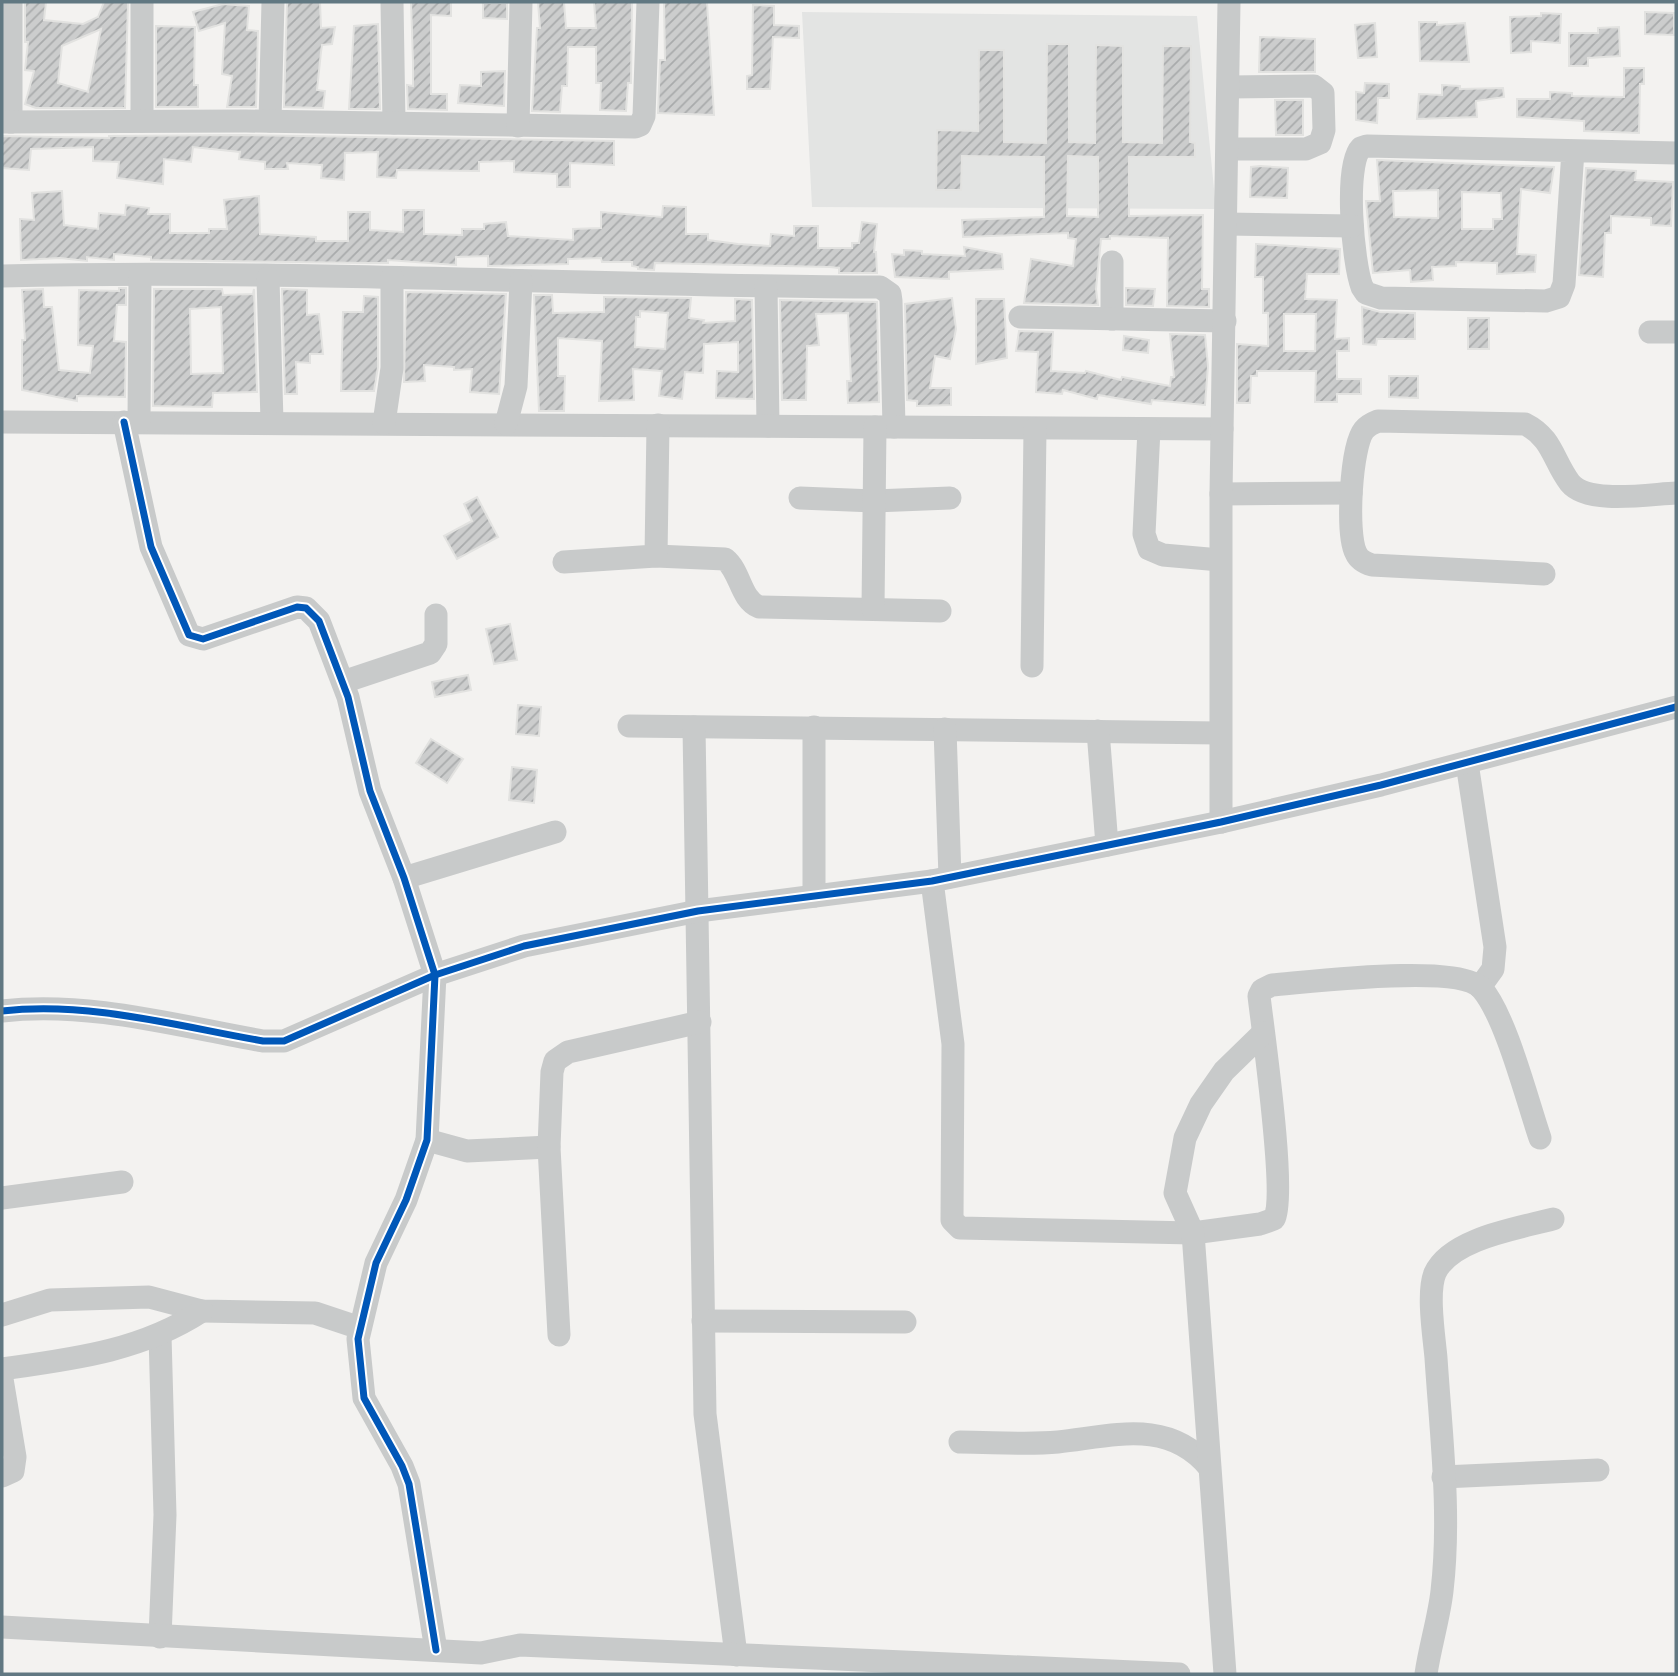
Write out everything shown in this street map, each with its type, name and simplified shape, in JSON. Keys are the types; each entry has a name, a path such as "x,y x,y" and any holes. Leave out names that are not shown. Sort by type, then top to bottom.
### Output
{"street":[{"path":"11,2 7,122 270,121 631,127 640,124 644,116 648,2"},
{"path":"142,2 142,121"},
{"path":"270,121 273,2"},
{"path":"392,2 394,124"},
{"path":"518,126 521,2"},
{"path":"1221,822 1220,560 1229,149 1229,2"},
{"path":"1229,87 1314,86 1323,93 1324,130 1320,143 1306,149 1229,149"},
{"path":"1573,151 1564,284 1559,297 1554,300 1373,296 1366,293 1358,278 1352,226 1353,161 1356,153 1367,146 1676,153"},
{"path":"1227,224 1352,226"},
{"path":"1112,262 1112,319"},
{"path":"140,275 131,422 151,547 189,635 203,639 289,609 306,608 319,621 342,682 370,791 404,878 435,975 427,1140 406,1200 376,1263 360,1328 358,1351 364,1398 406,1474 436,1650"},
{"path":"2,276 392,278 886,289 891,301 884,427 874,500 873,609"},
{"path":"268,278 271,422"},
{"path":"384,423 391,368 392,278"},
{"path":"506,424 516,386 522,281"},
{"path":"766,287 768,426"},
{"path":"1020,317 1224,321"},
{"path":"1650,332 1676,332"},
{"path":"1544,574 1366,563 1353,546 1351,493 1361,435 1365,428 1378,421 1525,424 1539,431 1549,442 1570,483 1580,491 1609,496 1676,492"},
{"path":"2,422 1222,429"},
{"path":"656,556 657,425"},
{"path":"1032,666 1035,429"},
{"path":"1149,429 1144,534 1149,549 1163,555 1220,560"},
{"path":"1221,494 1351,493"},
{"path":"800,498 950,498"},
{"path":"565,562 656,556 725,559 734,570 747,599 759,607 940,611"},
{"path":"342,682 430,653 436,644 436,615"},
{"path":"2,1012 34,1008 85,1010 273,1043 284,1041 435,975 536,943 698,911 941,879 1221,822 1467,763 1676,707"},
{"path":"629,726 1219,733"},
{"path":"694,727 705,1222 705,1414 736,1655"},
{"path":"814,727 814,896"},
{"path":"945,729 941,879 953,1044 952,1220 960,1228 1194,1233 1260,1224 1274,1219 1277,1214 1276,1148 1259,996 1262,990 1272,985 1431,974 1462,979 1480,986 1495,1009 1540,1138"},
{"path":"1098,731 1107,845"},
{"path":"1467,763 1495,947 1493,969 1480,986"},
{"path":"404,878 555,832"},
{"path":"559,1335 549,1147 552,1072 560,1056 700,1022"},
{"path":"1225,1674 1194,1233 1175,1193 1185,1138 1201,1104 1224,1072 1264,1032"},
{"path":"427,1140 467,1151 549,1147"},
{"path":"2,1198 122,1182"},
{"path":"1426,1674 1431,1635 1442,1593 1446,1521 1434,1329 1435,1273 1447,1259 1471,1241 1553,1219"},
{"path":"2,1315 50,1300 149,1297 202,1311 315,1313 360,1328"},
{"path":"2,1369 97,1354 160,1335 202,1311"},
{"path":"703,1321 905,1322"},
{"path":"160,1335 165,1516 160,1637"},
{"path":"2,1379 15,1465 9,1474 2,1476"},
{"path":"960,1442 1055,1442 1129,1432 1158,1436 1179,1443 1196,1451 1209,1467"},
{"path":"1443,1477 1598,1470"},
{"path":"2,1628 436,1650 484,1664 520,1645 1179,1674"}],"shaded area":[{"path":"802,12 1197,16 1216,209 812,207"}],"building":[{"path":"25,2 46,2 44,20 83,24 98,17 104,2 128,2 125,108 36,108 25,104 34,71 25,70 28,42 25,42","holes":["101,29 88,92 58,83 62,46"]},
{"path":"287,2 320,2 321,28 335,27 332,44 322,45 317,90 325,91 323,108 284,107"},
{"path":"411,2 451,2 451,16 431,15 431,94 447,94 447,110 408,109 407,85 413,86"},
{"path":"538,2 564,2 566,28 596,28 594,2 632,2 631,83 628,83 626,111 600,110 601,83 596,83 596,47 568,47 567,86 562,86 560,112 532,111 537,28 540,28"},
{"path":"664,2 707,2 714,115 658,113 660,60 665,60"},
{"path":"483,3 507,3 507,19 483,18"},
{"path":"223,4 249,6 247,30 258,31 256,107 227,107 232,76 222,74 225,23 199,31 193,12"},
{"path":"753,5 774,6 774,25 799,26 799,38 773,37 770,89 747,89 747,76 752,75"},
{"path":"1645,12 1674,13 1674,35 1645,34"},
{"path":"1541,13 1561,14 1560,43 1531,41 1531,52 1511,53 1510,17 1541,16"},
{"path":"1419,22 1437,22 1437,25 1465,23 1469,62 1420,61"},
{"path":"1375,23 1377,57 1358,58 1355,25"},
{"path":"378,24 380,109 349,109 354,26"},
{"path":"156,26 195,27 194,85 198,85 198,107 156,107"},
{"path":"1619,27 1620,56 1588,58 1588,66 1569,66 1569,33 1598,33 1598,28"},
{"path":"1260,37 1315,39 1315,72 1259,72"},
{"path":"1047,44 1069,44 1069,142 1095,143 1096,45 1123,46 1123,142 1162,143 1163,46 1191,46 1190,142 1195,143 1195,157 1129,157 1129,216 1203,215 1202,289 1209,289 1209,307 1167,306 1168,238 1110,236 1110,239 1101,239 1096,289 1098,305 1024,303 1031,259 1073,266 1076,239 1068,238 1068,233 963,237 962,220 1044,217 1044,157 962,156 961,190 936,190 937,130 978,131 979,50 1004,50 1004,142 1046,143","holes":["1068,156 1098,157 1098,217 1067,216"]},
{"path":"1624,68 1644,68 1644,84 1640,84 1639,133 1584,131 1584,121 1517,117 1517,99 1550,99 1550,92 1572,93 1572,96 1624,97"},
{"path":"505,71 504,106 458,103 460,85 481,86 481,72"},
{"path":"1365,83 1389,84 1389,98 1378,98 1377,123 1356,120 1356,92 1364,93"},
{"path":"1442,85 1460,86 1460,89 1503,88 1504,97 1476,101 1477,117 1417,119 1419,94 1442,95"},
{"path":"1275,100 1303,100 1303,135 1276,135"},
{"path":"246,135 614,141 614,165 570,163 570,187 557,187 557,174 514,172 514,161 479,162 479,171 397,170 396,178 377,177 378,152 345,153 344,180 321,178 322,165 287,163 288,169 265,169 265,162 239,159 240,152 193,147 191,162 164,159 163,184 117,178 119,162 93,161 93,147 31,149 29,170 2,168 2,136 109,138"},
{"path":"1377,160 1554,167 1550,193 1521,189 1517,254 1536,255 1535,272 1497,274 1497,263 1456,262 1456,266 1432,267 1433,280 1411,282 1410,270 1373,273 1366,201 1380,201","holes":["1438,190 1438,218 1394,217 1393,191","1462,192 1501,193 1502,219 1493,219 1493,229 1462,229"]},
{"path":"1251,167 1288,168 1287,198 1250,197"},
{"path":"1586,168 1636,171 1635,180 1673,182 1671,226 1651,225 1651,218 1611,216 1611,233 1605,233 1603,277 1579,275"},
{"path":"62,191 64,225 98,229 99,213 125,215 126,205 149,208 148,214 170,214 170,233 209,233 209,229 227,229 224,200 259,196 260,234 316,237 316,241 348,241 348,212 370,212 370,230 403,232 403,210 424,210 424,234 462,235 462,229 484,229 484,224 506,222 508,236 573,240 573,229 601,228 601,212 662,217 663,206 686,207 686,234 708,234 708,240 770,246 771,234 794,236 794,226 818,226 818,248 852,248 852,243 859,243 862,222 877,224 874,252 877,273 839,273 839,268 830,267 655,263 654,270 638,269 632,266 632,262 602,262 601,258 568,259 568,264 488,266 488,256 456,257 456,265 388,260 388,263 369,263 151,260 151,257 114,254 114,260 87,257 87,261 60,258 21,260 20,219 34,220 32,193"},
{"path":"1256,244 1340,249 1339,274 1307,274 1305,299 1337,300 1335,339 1349,338 1349,351 1337,351 1337,379 1361,379 1361,394 1337,394 1337,402 1315,402 1316,371 1257,371 1257,376 1251,376 1250,403 1237,403 1237,344 1268,346 1268,313 1263,313 1263,277 1255,277","holes":["1284,314 1316,314 1315,351 1284,351"]},
{"path":"964,247 1002,254 1003,269 949,272 949,279 895,277 892,254 904,255 904,250 922,251 922,254 965,256"},
{"path":"119,288 126,288 126,305 117,305 114,341 126,342 125,397 77,396 77,401 22,390 22,340 25,340 22,290 43,289 44,307 52,307 59,370 90,373 93,346 78,345 79,290 119,291"},
{"path":"1126,288 1155,289 1153,306 1126,305"},
{"path":"154,289 222,289 223,295 253,294 254,289 257,392 213,393 212,407 153,406","holes":["221,307 223,373 191,374 190,309"]},
{"path":"282,289 307,290 307,315 319,314 323,354 310,354 310,363 296,362 297,394 285,394"},
{"path":"406,292 506,294 499,394 470,392 472,369 454,370 454,367 424,365 425,381 404,382"},
{"path":"534,295 552,295 553,313 604,312 604,297 691,298 689,318 704,320 703,323 735,321 735,299 752,300 754,399 716,398 717,371 738,372 738,342 704,344 703,373 685,372 682,399 659,396 662,371 633,369 634,400 599,401 602,341 558,338 558,376 565,376 564,411 539,411","holes":["640,311 668,313 665,349 635,347 636,317 640,317"]},
{"path":"364,296 378,297 378,367 374,391 341,391 343,312 363,312"},
{"path":"952,298 956,329 950,359 935,356 930,388 951,388 951,405 917,406 917,401 907,400 905,304"},
{"path":"976,299 1004,299 1007,358 976,364"},
{"path":"780,300 877,302 879,402 848,403 847,381 851,381 848,313 816,314 819,345 807,346 806,400 782,400"},
{"path":"1362,307 1380,312 1415,313 1415,339 1377,339 1376,345 1363,344"},
{"path":"1468,318 1489,318 1489,349 1468,349"},
{"path":"1019,331 1053,332 1051,371 1086,371 1121,380 1122,377 1170,386 1171,377 1174,377 1170,334 1205,335 1208,366 1205,405 1152,400 1151,404 1098,395 1097,399 1063,390 1062,394 1036,392 1038,352 1016,351"},
{"path":"1124,336 1149,340 1148,353 1123,350"},
{"path":"1389,376 1418,376 1418,398 1389,397"},
{"path":"477,497 498,537 457,559 444,536 472,521 464,504"},
{"path":"510,624 517,660 494,664 486,629"},
{"path":"468,675 471,690 435,697 432,682"},
{"path":"518,705 541,707 539,736 516,734"},
{"path":"431,739 463,759 447,783 416,763"},
{"path":"512,767 537,770 534,803 509,800"}],"cycle path":[{"path":"124,422 151,547 189,635 203,639 297,607 306,608 319,621 348,697 370,791 404,878 435,975 427,1140 406,1200 376,1263 358,1339 364,1398 402,1466 409,1484 436,1650"},
{"path":"2,1011 67,1009 100,1012 263,1041 284,1041 435,975 524,946 698,911 932,881 1221,822 1381,785 1676,707"}]}
